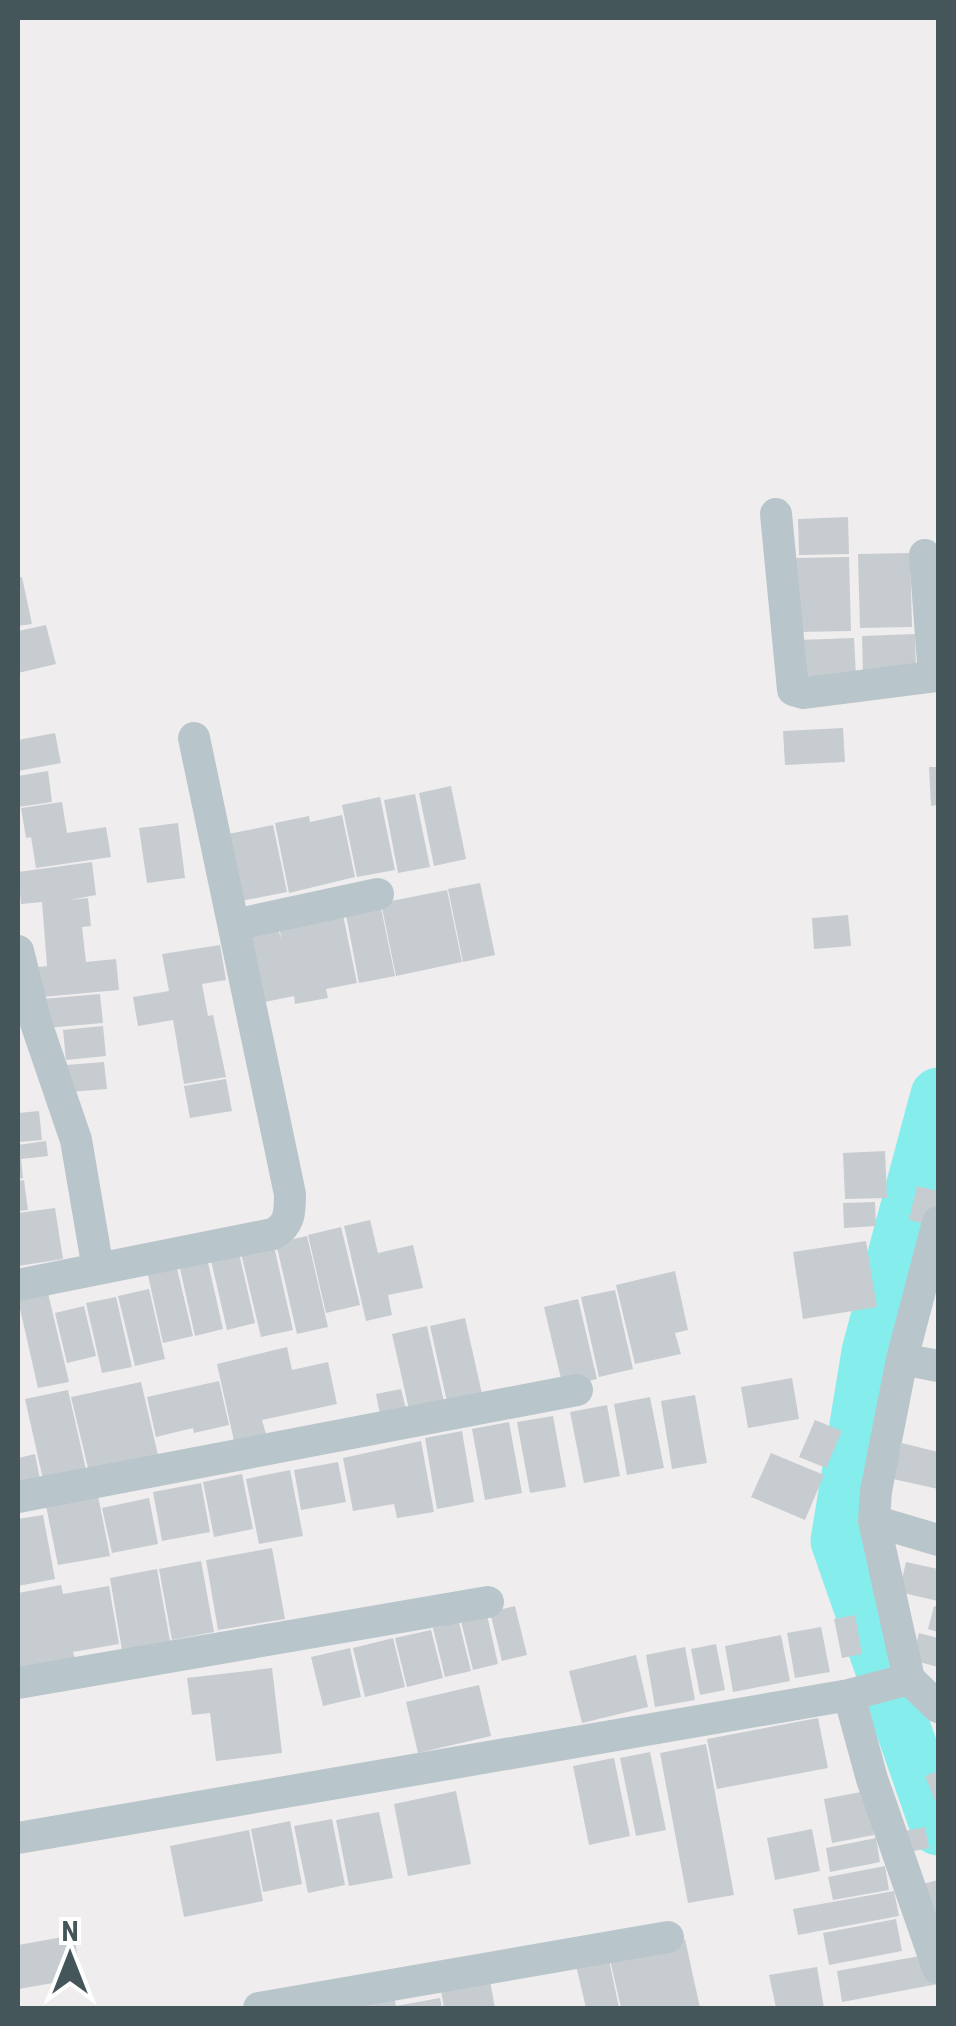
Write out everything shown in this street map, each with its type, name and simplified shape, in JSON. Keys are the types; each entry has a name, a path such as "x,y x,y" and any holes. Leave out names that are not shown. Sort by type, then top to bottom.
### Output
{"street":[{"path":"776,514 794,690 804,693 936,676 925,555"},
{"path":"18,1285 273,1234 288,1221 290,1194 194,738"},
{"path":"234,925 378,894"},
{"path":"18,951 41,1041 76,1140 98,1269"},
{"path":"938,1222 879,1465 874,1522 905,1680 938,1707"},
{"path":"902,1358 938,1366"},
{"path":"18,1497 577,1390"},
{"path":"874,1522 938,1540"},
{"path":"18,1683 488,1602"},
{"path":"18,1838 856,1693 905,1680"},
{"path":"856,1693 872,1779 938,1968"},
{"path":"259,2008 668,1937"}],"building":[{"path":"848,517 849,554 799,555 798,519"},
{"path":"910,553 912,627 860,628 858,554"},
{"path":"849,557 851,631 798,632 796,558"},
{"path":"22,577 32,624 18,626 18,578"},
{"path":"46,625 56,664 18,673 18,631"},
{"path":"915,634 916,672 863,674 862,636"},
{"path":"854,638 856,676 799,677 798,640"},
{"path":"843,728 845,762 785,765 783,731"},
{"path":"55,733 61,763 18,771 18,740"},
{"path":"929,767 938,767 938,805 931,806"},
{"path":"48,771 52,802 18,807 18,776"},
{"path":"451,786 466,859 434,866 419,793"},
{"path":"415,794 430,867 398,873 384,800"},
{"path":"380,797 395,870 357,877 342,805"},
{"path":"62,802 67,833 106,827 111,857 36,868 21,808"},
{"path":"342,815 355,877 289,893 275,823 309,816 310,822"},
{"path":"178,823 185,878 147,883 139,828"},
{"path":"273,825 287,892 241,901 228,834"},
{"path":"92,862 96,895 69,900 88,898 91,926 82,927 86,962 116,959 119,990 41,997 38,967 47,966 42,902 21,904 18,872"},
{"path":"480,883 495,955 463,962 448,889"},
{"path":"447,890 462,962 396,976 381,903"},
{"path":"380,903 395,976 359,983 345,910"},
{"path":"342,910 357,983 326,989 328,998 295,1004 294,996 260,1003 245,930 277,924 281,939 279,924"},
{"path":"848,915 851,946 814,949 812,918"},
{"path":"220,945 226,980 202,984 226,1077 184,1084 173,1020 138,1026 133,997 169,991 162,954"},
{"path":"100,994 103,1023 45,1028 43,999"},
{"path":"103,1026 106,1056 66,1060 63,1030"},
{"path":"104,1062 107,1089 70,1092 66,1065"},
{"path":"226,1079 232,1111 190,1118 184,1086"},
{"path":"39,1111 42,1140 18,1142 18,1113"},
{"path":"46,1141 48,1156 21,1159 23,1178 18,1179 18,1145"},
{"path":"885,1151 887,1198 845,1199 843,1153"},
{"path":"24,1180 28,1210 18,1211 18,1181"},
{"path":"917,1186 938,1191 934,1226 909,1220"},
{"path":"875,1202 876,1226 844,1228 843,1203"},
{"path":"55,1208 63,1259 18,1266 18,1213"},
{"path":"370,1220 378,1253 413,1245 423,1288 388,1295 392,1315 366,1321 344,1226"},
{"path":"341,1227 360,1305 326,1313 308,1235"},
{"path":"307,1236 328,1327 297,1334 276,1243"},
{"path":"866,1241 877,1307 803,1319 793,1252"},
{"path":"273,1242 293,1330 261,1337 240,1249"},
{"path":"238,1249 255,1323 227,1330 210,1256"},
{"path":"207,1258 223,1329 195,1336 179,1264"},
{"path":"176,1264 193,1336 163,1343 147,1271"},
{"path":"675,1271 688,1330 675,1333 681,1354 635,1364 616,1285"},
{"path":"149,1289 165,1359 135,1366 118,1296"},
{"path":"615,1290 633,1369 599,1377 581,1297"},
{"path":"48,1293 69,1382 38,1388 18,1300"},
{"path":"116,1297 132,1367 102,1373 86,1303"},
{"path":"578,1299 597,1379 563,1387 544,1307"},
{"path":"84,1306 96,1356 67,1363 55,1313"},
{"path":"465,1318 483,1398 448,1406 430,1326"},
{"path":"427,1326 445,1406 410,1414 392,1334"},
{"path":"287,1347 292,1370 328,1362 337,1404 262,1420 266,1434 234,1441 217,1364"},
{"path":"792,1378 799,1419 748,1428 741,1387"},
{"path":"219,1381 229,1425 156,1437 147,1397"},
{"path":"141,1382 158,1455 89,1472 71,1397"},
{"path":"401,1389 407,1413 381,1419 376,1394"},
{"path":"68,1390 87,1474 44,1484 25,1399"},
{"path":"695,1395 707,1463 672,1469 661,1401"},
{"path":"650,1397 664,1468 627,1475 614,1404"},
{"path":"607,1405 620,1476 584,1483 570,1412"},
{"path":"553,1416 566,1487 530,1493 517,1422"},
{"path":"815,1420 842,1431 826,1468 799,1457"},
{"path":"509,1422 522,1493 485,1500 472,1429"},
{"path":"462,1431 474,1502 437,1509 425,1438"},
{"path":"421,1441 434,1512 397,1518 394,1504 353,1511 343,1458"},
{"path":"902,1443 938,1452 938,1489 893,1479"},
{"path":"771,1453 824,1475 805,1520 751,1497"},
{"path":"35,1454 41,1484 18,1489 18,1458"},
{"path":"338,1462 346,1502 301,1510 294,1470"},
{"path":"290,1470 303,1536 259,1544 246,1479"},
{"path":"242,1474 253,1529 214,1537 203,1482"},
{"path":"201,1483 210,1532 162,1541 153,1492"},
{"path":"98,1496 110,1556 58,1565 46,1506"},
{"path":"149,1498 158,1544 112,1553 102,1508"},
{"path":"43,1515 55,1579 18,1586 18,1519"},
{"path":"272,1548 285,1619 218,1630 206,1560"},
{"path":"201,1561 214,1632 172,1640 159,1569"},
{"path":"906,1562 938,1569 938,1601 899,1592"},
{"path":"157,1569 170,1641 122,1650 110,1578"},
{"path":"61,1585 63,1594 109,1586 119,1644 73,1652 75,1659 19,1669 18,1593"},
{"path":"515,1606 527,1655 502,1661 490,1612"},
{"path":"934,1606 938,1607 938,1632 928,1629"},
{"path":"487,1615 498,1664 473,1670 461,1621"},
{"path":"855,1615 862,1654 842,1658 834,1619"},
{"path":"459,1622 471,1671 445,1677 433,1628"},
{"path":"821,1627 830,1672 795,1678 787,1633"},
{"path":"431,1630 443,1678 407,1687 395,1638"},
{"path":"919,1633 938,1638 938,1667 912,1660"},
{"path":"781,1635 790,1681 733,1692 725,1646"},
{"path":"393,1638 405,1687 365,1697 353,1648"},
{"path":"716,1644 725,1690 700,1695 691,1649"},
{"path":"685,1647 695,1700 655,1707 646,1655"},
{"path":"350,1648 361,1697 323,1706 311,1657"},
{"path":"636,1655 648,1707 582,1723 569,1671"},
{"path":"272,1668 282,1753 216,1761 210,1713 192,1715 187,1678"},
{"path":"479,1685 491,1736 418,1753 406,1702"},
{"path":"818,1718 828,1768 717,1789 707,1739"},
{"path":"706,1744 734,1895 688,1903 660,1753"},
{"path":"650,1752 666,1830 636,1836 620,1758"},
{"path":"614,1758 630,1836 589,1845 573,1766"},
{"path":"938,1771 938,1808 925,1776"},
{"path":"456,1791 471,1864 408,1876 394,1804"},
{"path":"866,1791 874,1835 832,1843 824,1799"},
{"path":"379,1812 393,1878 349,1886 336,1820"},
{"path":"332,1819 345,1885 308,1893 294,1826"},
{"path":"290,1821 302,1884 263,1892 251,1829"},
{"path":"925,1827 929,1848 904,1853 900,1832"},
{"path":"812,1829 820,1871 775,1880 767,1838"},
{"path":"249,1830 263,1901 184,1917 170,1846"},
{"path":"876,1838 880,1862 830,1872 826,1848"},
{"path":"885,1866 889,1890 833,1900 828,1877"},
{"path":"938,1880 938,1914 928,1917 919,1885"},
{"path":"894,1891 899,1916 798,1935 793,1909"},
{"path":"896,1919 902,1951 829,1965 823,1933"},
{"path":"74,1935 81,1978 19,1989 18,1945"},
{"path":"685,1939 700,2008 621,2008 609,1955"},
{"path":"931,1954 938,1984 842,2002 837,1971"},
{"path":"608,1955 619,2008 586,2008 575,1961"},
{"path":"817,1967 824,2008 776,2008 769,1975"},
{"path":"490,1981 495,2008 444,2008 441,1990"},
{"path":"393,1992 396,2006 440,1998 442,2008 360,2008 358,1998"}],"waterway":[{"path":"938,1095 869,1352 838,1541 938,1828"}]}
